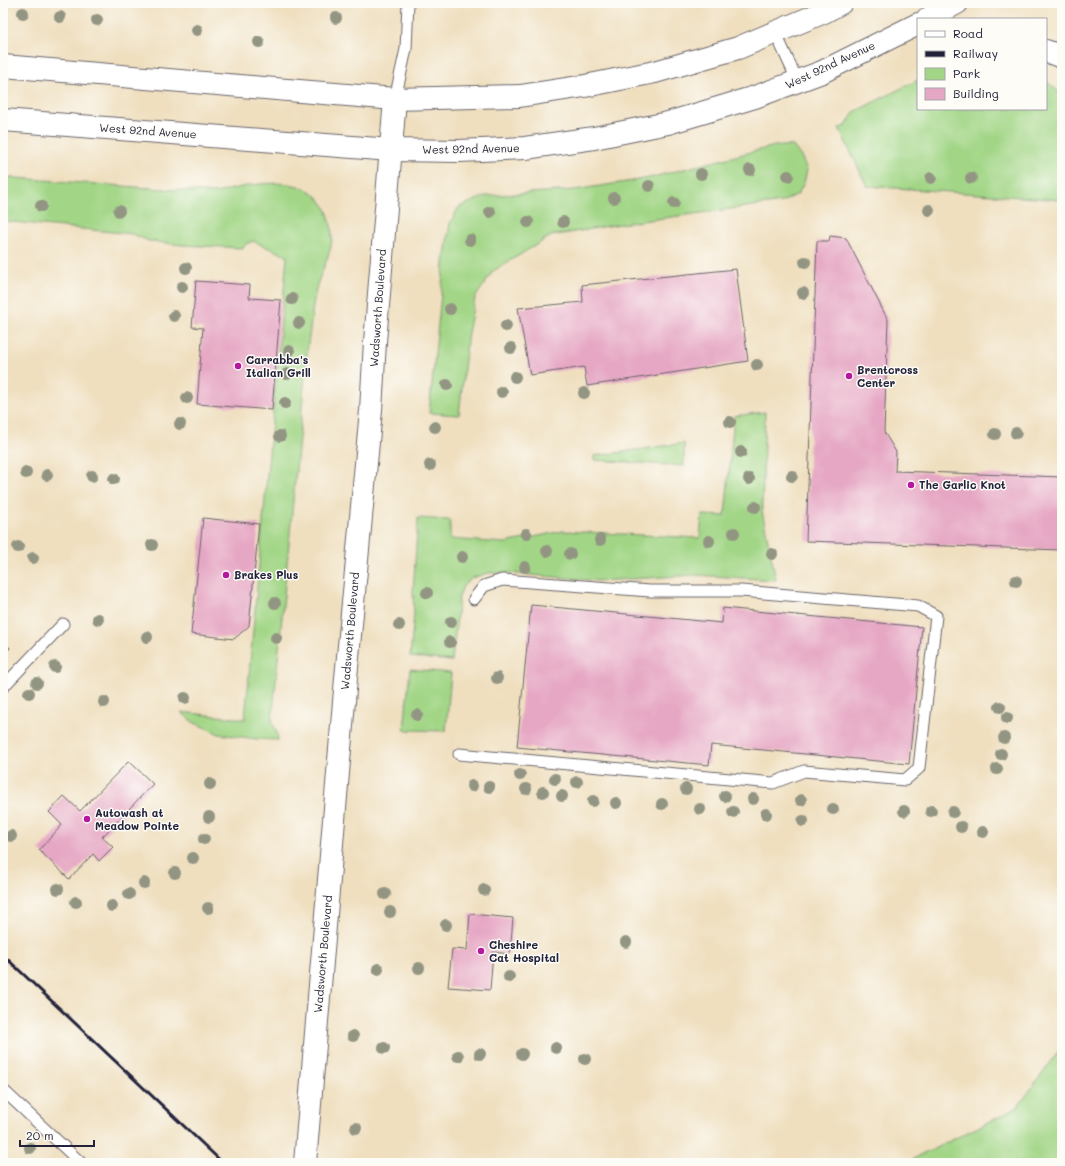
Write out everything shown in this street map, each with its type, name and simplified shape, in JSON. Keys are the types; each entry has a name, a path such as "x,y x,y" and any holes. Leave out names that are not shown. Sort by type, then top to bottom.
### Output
{"main road":[{"path":"3,66 395,99 520,96 585,86 655,72 738,48 824,12 841,3"},
{"name":"West 92nd Avenue","path":"929,18 957,3"},
{"name":"West 92nd Avenue","path":"3,120 391,150 459,151 525,148 594,138 668,123 755,97 822,72 917,24"},
{"path":"1047,52 1062,57"},
{"name":"Wadsworth Boulevard","path":"305,1163 346,678 371,410 375,342 395,99"}],"lane":[{"path":"395,99 406,50 408,3"},
{"path":"775,32 798,82"},
{"path":"459,754 773,783 804,771 905,780 919,768 936,616 918,606 741,591 650,591 502,580 484,586 474,599"},
{"path":"3,687 62,624"},
{"path":"3,1090 81,1163"}],"green space":[{"path":"917,80 917,110 1047,110 1047,82 1057,90 1062,99 1062,201 867,186 839,128 846,126 854,112"},
{"path":"775,146 793,146 802,158 807,170 804,183 798,194 782,202 620,224 551,236 493,271 475,298 468,333 459,415 429,413 445,255 450,223 459,207 486,196 574,190 645,179"},
{"path":"3,177 216,193 258,184 289,184 303,188 315,194 324,205 328,213 332,231 332,240 313,303 272,722 277,733 278,740 219,734 193,722 181,712 245,719 287,256 253,241 246,244 243,248 182,245 149,241 132,234 3,221"},
{"path":"765,412 762,511 776,580 696,575 599,581 508,573 488,573 472,578 463,586 459,597 452,661 410,657 414,614 413,592 418,518 448,520 450,522 450,539 505,543 563,531 700,538 702,515 725,516 734,416"},
{"path":"684,443 684,466 594,460 594,456"},
{"path":"410,669 451,673 446,731 404,730"},
{"path":"1062,1047 1062,1163 905,1163 1017,1108"}],"building":[{"name":"Brentcross Center","path":"830,236 846,238 888,320 884,432 896,452 895,471 1062,477 1062,550 806,541 817,241 829,241"},
{"path":"736,269 748,361 587,386 584,367 530,375 518,308 583,302 582,285"},
{"name":"Carrabba's Italian Grill","path":"196,281 250,285 249,298 281,300 272,410 197,404 203,328 192,327"},
{"name":"Brakes Plus","path":"203,518 259,524 249,626 234,639 191,634"},
{"path":"531,605 722,623 723,608 922,627 909,764 711,745 709,765 517,747"},
{"path":"3,642 10,648 3,655"},
{"name":"Autowash at Meadow Pointe","path":"129,761 153,784 102,837 113,847 99,861 93,854 69,879 39,850 62,825 49,812 64,796 80,811"},
{"name":"Cheshire Cat Hospital","path":"470,914 513,918 510,954 493,952 490,990 448,987 452,949 467,950"}],"railway":[{"path":"3,955 223,1163"}],"place":[{"name":"Carrabba's Italian Grill","path":"238,366"},
{"name":"Brentcross Center","path":"849,376"},
{"name":"The Garlic Knot","path":"911,485"},
{"name":"Brakes Plus","path":"226,575"},
{"name":"Autowash at Meadow Pointe","path":"87,819"},
{"name":"Cheshire Cat Hospital","path":"481,951"}]}
